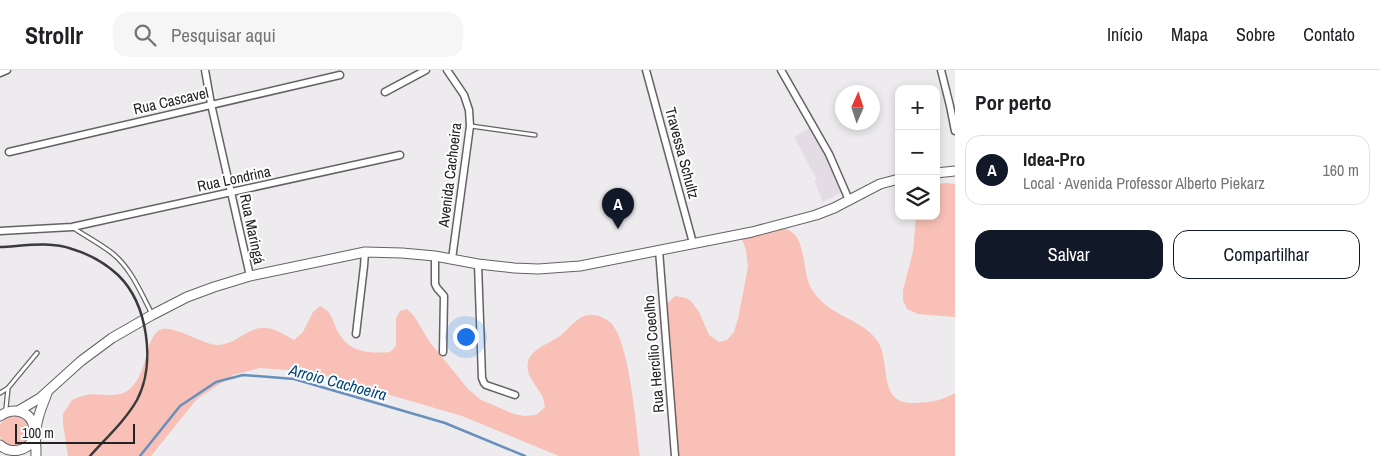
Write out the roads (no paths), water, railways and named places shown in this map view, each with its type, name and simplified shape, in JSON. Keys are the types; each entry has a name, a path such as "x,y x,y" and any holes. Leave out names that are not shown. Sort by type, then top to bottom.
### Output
{"main road":[{"path":"940,173 955,171"},
{"path":"0,416 5,412 18,411 34,402 81,361 112,338 152,315 214,286 250,276 365,252 435,256 478,264 538,269 580,266 752,232 816,215 834,208 880,184 895,180"},
{"path":"7,450 20,450 30,444 48,391"},
{"path":"3,407 29,416 34,427 36,456"}],"street":[{"path":"0,73 7,70"},
{"name":"Rua Maringá","path":"205,70 250,276"},
{"path":"385,92 426,70"},
{"name":"Avenida Cachoeira","path":"447,70 464,95 469,110 470,126 452,259"},
{"name":"Travessa Schultz","path":"646,70 693,243"},
{"path":"781,70 829,154 849,200"},
{"path":"941,70 955,131"},
{"name":"Rua Cascavel","path":"9,152 340,75"},
{"name":"Rua Londrina","path":"0,231 72,227 400,155"},
{"name":"Rua Hercílio Coeolho","path":"659,250 675,456"},
{"path":"356,334 365,252"},
{"path":"435,256 435,284 444,296 443,352"},
{"path":"478,264 482,378 486,385 515,395"}],"lane":[{"path":"470,126 535,135"},
{"path":"72,227 112,253 126,268 138,286 152,315"},
{"path":"0,393 8,388 37,353"},
{"path":"3,407 8,388"}],"waterway":[{"name":"Arroio Cachoeira","path":"140,456 180,406 216,382 243,375 294,379 445,423 525,456"}],"railway":[{"path":"0,247 55,245 85,253 118,275 128,287 136,302 146,335 146,369 143,385 137,400 127,415 90,456"}],"place":[{"name":"Idea-Pro","path":"618,229"}]}
